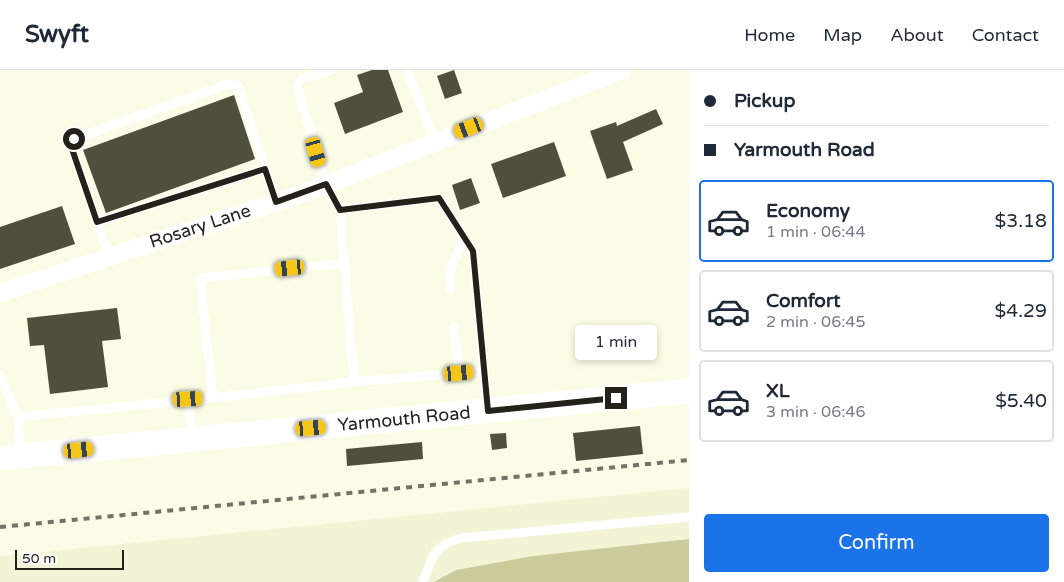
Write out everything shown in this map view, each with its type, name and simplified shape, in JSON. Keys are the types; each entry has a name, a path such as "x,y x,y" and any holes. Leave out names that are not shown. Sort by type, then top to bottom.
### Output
{"main road":[{"name":"Yarmouth Road","path":"11,457 689,391"}],"street":[{"name":"Rosary Lane","path":"0,292 276,202 622,70"}],"lane":[{"path":"332,70 301,79 297,86 326,184 340,210 354,382"},
{"path":"408,70 435,141"},
{"path":"109,256 71,146 74,139 229,84 238,86 276,202"},
{"path":"97,222 265,169"},
{"path":"340,210 439,198 473,251 488,411"},
{"path":"450,289 449,272 464,238"},
{"path":"213,398 200,278 344,263"},
{"path":"454,327 459,373"},
{"path":"18,417 354,382 484,371"},
{"path":"0,375 18,417 11,457"},
{"path":"188,399 193,439"},
{"path":"423,582 436,551 450,541 461,538 689,517"}],"shaded area":[{"path":"689,488 689,582 0,582 0,556"},
{"path":"689,539 689,582 434,582 456,570 533,556"}],"building":[{"path":"372,70 388,70 403,112 345,134 334,103 363,92 357,75"},
{"path":"454,70 462,93 445,99 437,76"},
{"path":"234,95 255,159 106,213 83,150"},
{"path":"656,109 663,124 623,142 633,170 607,179 590,131 616,122 617,126"},
{"path":"554,142 566,176 503,198 491,164"},
{"path":"471,178 480,203 460,210 452,185"},
{"path":"62,206 75,244 0,269 0,227"},
{"path":"117,308 121,339 102,341 108,387 50,394 44,345 30,346 27,318"},
{"path":"640,426 643,454 576,461 573,433"},
{"path":"506,433 507,448 492,450 490,434"},
{"path":"422,442 423,459 347,466 346,449"}],"railway":[{"path":"0,527 689,460"}],"route":[{"path":"74,139 71,146 97,222 265,169 276,202 326,184 340,210 439,198 473,251 488,411 616,398"}]}
